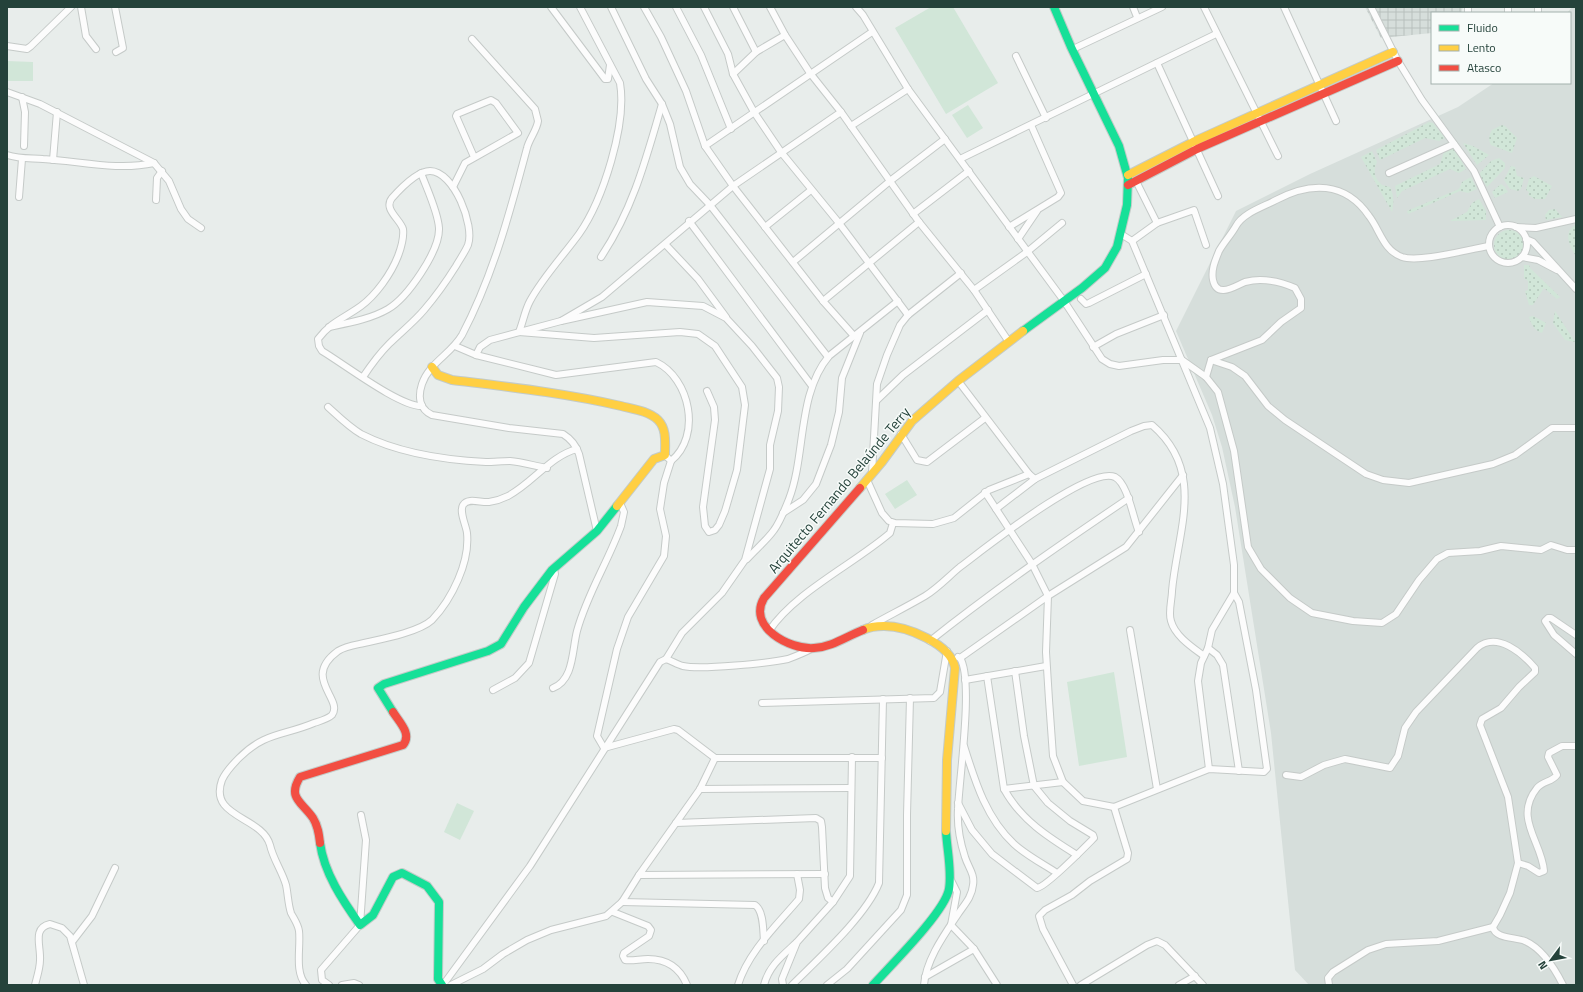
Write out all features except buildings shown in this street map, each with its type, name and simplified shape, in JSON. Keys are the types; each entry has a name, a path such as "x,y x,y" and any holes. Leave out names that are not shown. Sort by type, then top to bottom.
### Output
{"street":[{"path":"7,46 27,49 71,7"},
{"path":"81,7 86,36 96,49"},
{"path":"115,7 123,48 116,52"},
{"path":"551,7 605,80 608,79 610,65"},
{"path":"519,332 529,302 580,232 596,204 613,152 621,112 622,97 620,83 580,7"},
{"path":"611,7 646,79 662,104 670,124 680,167 690,184 710,205 828,357"},
{"path":"644,7 661,36 686,91 705,146 733,186 823,301 854,336"},
{"path":"676,7 701,55 731,128"},
{"path":"704,7 728,54 733,74 754,112 781,152 839,223 908,315"},
{"path":"733,7 756,52"},
{"path":"770,7 785,35 810,73 841,112 919,222 974,290 1009,342"},
{"name":"Arquitecto Fernando Belaúnde Terry","path":"769,631 760,612 764,598 867,480 882,462 901,434 927,407 1009,342 1064,301 1104,268 1111,260 1121,234 1128,175 1124,160 1095,94 1054,7"},
{"path":"1133,7 1138,17"},
{"path":"1073,49 1162,7"},
{"path":"1204,7 1216,34 1278,156"},
{"path":"1284,7 1336,121"},
{"path":"1371,7 1393,52 1422,100 1474,171 1500,227"},
{"path":"859,8 872,32 908,89 1064,301 1102,359 1110,364 1119,366 1163,360 1182,360 1206,377 1218,392 1232,444 1248,547 1261,569 1290,598 1312,613 1352,621 1382,623 1396,614 1418,580 1437,558 1448,553 1480,551 1501,546 1541,550 1551,545 1576,550"},
{"path":"705,146 872,32"},
{"path":"960,159 1216,34"},
{"path":"733,74 756,52 785,35"},
{"path":"472,39 535,109 538,121 527,146 506,229 486,283 455,346 432,367 422,384 420,399 422,406 432,415 509,428 563,434 573,442 577,449 597,531"},
{"path":"1128,185 1256,113 1393,52"},
{"path":"1016,56 1046,118"},
{"path":"1128,175 1195,146 1260,121 1398,61"},
{"path":"1157,63 1218,196"},
{"path":"851,126 908,89"},
{"path":"7,92 57,112 154,163 169,181 181,209 188,219 201,228"},
{"path":"22,97 25,108 24,146"},
{"path":"453,187 465,163 518,133 496,103 491,100 456,116 474,157"},
{"path":"601,257 627,214 648,152 662,104"},
{"path":"53,160 57,112"},
{"path":"561,321 602,297 733,186 841,112"},
{"path":"1009,227 1058,197 1061,193 1031,125"},
{"path":"793,262 890,181 945,139"},
{"path":"1389,173 1454,144"},
{"path":"7,155 22,159 53,160 130,167 154,163"},
{"path":"19,196 22,159"},
{"path":"156,200 157,178 162,171"},
{"path":"363,377 389,344 424,311 445,284 465,250 469,240 469,228 461,201 453,187 444,176 437,172 430,171 421,173 392,198 389,204 390,210 399,220 403,231 398,255 391,270 368,300 328,328 318,339 320,348 363,377 408,404 422,406"},
{"path":"913,214 969,171"},
{"path":"328,328 361,320 387,309 412,284 436,247 439,229 421,173"},
{"path":"1136,181 1157,223"},
{"path":"1211,360 1262,340 1281,322 1300,308 1301,299 1295,288 1288,285 1260,280 1246,282 1226,291 1219,290 1214,283 1212,269 1220,250 1242,218 1282,196 1312,187 1336,189 1354,200 1369,215 1385,245 1403,257 1424,258 1489,246"},
{"path":"765,226 811,190"},
{"path":"1018,239 1040,208"},
{"path":"1132,241 1157,223 1194,210 1206,245"},
{"path":"1516,227 1522,232 1526,239 1527,247 1522,257 1512,263 1504,263 1497,260 1491,254 1489,246 1490,238 1500,227 1508,226 1536,228 1576,219"},
{"path":"689,222 812,386"},
{"path":"823,301 919,222"},
{"path":"974,290 1027,252 1062,224"},
{"path":"985,492 1032,564 1048,596 1046,666 1053,756 1062,782 1083,800 1114,807 1209,769 1264,772 1267,769 1239,602 1234,592 1234,565 1223,484 1210,428 1132,241 1121,234"},
{"path":"1526,239 1533,242 1576,289"},
{"path":"666,244 698,279 726,318 772,370 777,378 779,387 778,410 770,445 770,469 752,540 745,560"},
{"path":"1522,257 1538,260 1562,273"},
{"path":"872,474 877,384 880,371 900,325 908,315 961,273"},
{"path":"1081,299 1086,304 1089,304 1146,274"},
{"path":"476,355 480,347 490,340 561,321 647,302 703,306 726,318"},
{"path":"329,985 322,980 320,973 323,965 360,925 373,915 393,877 402,873 427,886 439,902 438,979 442,985 530,866 660,662 666,659 682,633 722,593 745,560 775,529 789,499 796,475 812,386 819,367 828,357 898,302"},
{"path":"877,400 903,375 988,310"},
{"path":"1093,347 1116,334 1164,315"},
{"path":"519,332 594,338 680,332 698,334 715,346 742,387 745,405 737,470 719,526 715,530 709,532 705,526 703,507 715,420 714,407 708,391"},
{"path":"782,514 803,500 816,484 831,445 839,412 842,378 860,332"},
{"path":"360,925 330,877 321,852 317,825 294,793 296,783 300,777 404,745 407,734 378,688 384,684 488,650 501,644 524,607 554,569 597,531 654,460 668,458 683,449 687,439 688,405 684,391 665,366 656,362 556,374 476,355 455,346"},
{"path":"1206,377 1211,360"},
{"path":"1211,360 1232,367 1245,376 1268,406 1285,420 1366,474 1383,480 1409,483 1493,464 1515,455 1552,428 1576,428"},
{"path":"432,367 438,375 452,380 571,395 645,412 657,419 663,426 668,458 660,509 666,536 664,556 628,617 617,650 597,736 604,748"},
{"path":"959,382 985,418 1029,474 1035,479"},
{"path":"328,407 346,424 360,433 378,441 411,451 460,460 487,462 510,461 547,468"},
{"path":"901,434 917,460 927,462 985,418"},
{"path":"996,509 1035,479 1131,431 1144,426 1152,425 1168,442 1185,480 1184,521 1173,578 1170,620 1181,637 1204,656"},
{"path":"306,985 300,974 299,928 290,910 283,876 264,834 230,811 223,802 220,790 222,779 232,765 249,748 260,741 309,725 331,715 334,710 334,704 324,683 322,674 329,660 337,652 348,646 418,628 432,619 450,594 463,564 467,539 462,510 464,504 469,500 487,502 504,498 547,468 560,456 577,449"},
{"path":"867,480 882,513 893,523 934,524 944,522 958,515 985,492 1029,474"},
{"path":"873,985 928,924 942,906 949,891 950,878 946,795 947,760 957,658 1048,596 1114,556 1126,547 1183,475"},
{"path":"666,659 682,666 723,666 782,660 811,649 830,646 866,629 926,595 961,566 1060,495 1090,480 1108,476 1114,477 1120,481 1129,498 1138,532"},
{"path":"930,641 978,602 1129,498"},
{"path":"553,688 563,682 569,672 573,645 582,613 621,526 624,512 620,503"},
{"path":"811,649 791,644 769,631 778,619 794,604 890,533 893,523"},
{"path":"493,690 515,678 529,663 555,572 554,569"},
{"path":"1209,769 1198,681 1212,630 1234,592"},
{"path":"1576,635 1551,618 1548,618 1545,621 1554,635 1576,654"},
{"path":"866,629 877,626 894,627 930,641 957,658 964,666 963,742 958,803 960,840 965,859 973,875 973,885 971,896 941,941 925,977 924,985"},
{"path":"1130,630 1157,790"},
{"path":"1286,775 1301,777 1324,765 1345,759 1390,768 1398,756 1404,728 1416,712 1477,648 1487,641 1512,648 1524,656 1535,668 1535,672 1519,687 1502,708 1482,719 1480,725 1508,797 1518,863 1510,893 1500,916 1493,927 1438,940 1386,944 1368,950 1333,972 1328,978 1330,985"},
{"path":"1208,648 1217,655 1223,665 1239,771"},
{"path":"762,704 934,698 938,696 947,651"},
{"path":"965,680 1046,666"},
{"path":"958,803 972,830 992,854 1037,888 1041,887 1057,873 1094,838 1093,835 1070,821 1034,786 1024,736 1015,671"},
{"path":"987,676 1004,789 1011,802 1036,829 1077,855"},
{"path":"827,985 847,969 901,910 907,895 907,815 910,698"},
{"path":"792,985 846,930 874,894 879,883 883,699"},
{"path":"604,748 674,729 678,730 715,758 882,758"},
{"path":"963,742 975,783 995,821 1014,844 1057,873"},
{"path":"1518,863 1528,866 1539,873 1544,871 1536,844 1530,832 1528,807 1536,789 1557,775 1548,757 1549,753 1562,746 1576,746"},
{"path":"764,985 766,976 774,963 797,942 833,902 850,876 852,757"},
{"path":"451,985 483,969 503,954 533,938 551,930 606,916 612,912 622,902 639,875 700,789 715,758"},
{"path":"1004,789 1062,782"},
{"path":"700,789 851,788"},
{"path":"1073,985 1043,929 1039,916 1045,910 1072,895 1090,881 1127,859 1128,853 1114,807"},
{"path":"360,925 366,840 361,815"},
{"path":"676,823 816,818 821,821 822,826 825,888 828,898 833,902"},
{"path":"72,942 92,916 115,868"},
{"path":"738,985 743,971 764,941 799,899 800,890 797,874"},
{"path":"639,875 825,874"},
{"path":"950,878 957,892 951,925"},
{"path":"622,902 755,905 759,908 764,941"},
{"path":"612,912 648,926 651,930 649,936 624,953 623,956 625,960 652,959 667,963 680,971 687,985"},
{"path":"35,985 40,959 38,942 41,930 47,925 56,925 67,933 72,942 76,961 84,985"},
{"path":"951,925 974,949 997,985"},
{"path":"1493,927 1494,930 1500,935 1514,937 1532,945 1552,965 1563,985"},
{"path":"1081,985 1147,945 1157,941 1166,945 1203,985"},
{"path":"783,985 782,979 797,942"},
{"path":"925,977 974,949"},
{"path":"1179,985 1196,976"},
{"path":"316,985 322,980"},
{"path":"342,985 354,983 360,985"}],"shaded area":[{"path":"1365,7 1463,7 1461,12 1431,12 1431,33 1381,38"},
{"path":"1572,7 1576,7 1576,985 1309,985 1295,970 1271,733 1235,507 1222,447 1212,415 1176,331 1236,211 1310,174 1458,107 1492,84 1571,84 1571,12 1568,12"}],"green space":[{"path":"931,7 953,7 998,83 946,114 895,28"},
{"path":"7,61 33,62 33,81 7,81"},
{"path":"968,105 983,128 967,138 952,115"},
{"path":"1429,122 1433,123 1445,138 1439,141 1425,138 1380,160 1376,150"},
{"path":"1502,125 1505,126 1517,138 1512,153 1491,145 1489,141 1492,130"},
{"path":"1463,143 1473,146 1489,155 1477,165"},
{"path":"1454,148 1466,169 1459,173 1450,169 1402,191 1397,198 1395,186 1440,164 1444,152"},
{"path":"1372,151 1377,162 1375,168 1376,177 1382,185 1390,187 1392,193 1392,212 1361,157"},
{"path":"1499,158 1505,163 1505,168 1487,187 1479,174 1491,161"},
{"path":"1511,166 1515,167 1517,176 1524,178 1521,189 1518,191 1510,189 1504,180"},
{"path":"1534,176 1552,186 1545,199 1535,199 1528,195 1529,192 1526,190 1529,179"},
{"path":"1471,177 1477,189 1468,193 1460,191 1408,214 1407,211 1459,189 1462,182"},
{"path":"1501,184 1508,192 1495,198 1492,192"},
{"path":"1479,199 1486,211 1486,220 1450,221 1467,212 1472,203"},
{"path":"1555,209 1562,217 1546,220 1545,215 1549,210"},
{"path":"1576,225 1576,256 1568,240 1568,235 1569,231"},
{"path":"1509,230 1520,234 1524,245 1520,256 1509,260 1498,256 1494,245 1498,234"},
{"path":"1524,265 1529,265 1530,268 1560,297 1557,299 1544,288 1533,305 1529,305 1525,291 1528,290 1528,281 1524,278"},
{"path":"1555,311 1575,342 1565,340 1553,323"},
{"path":"1533,316 1546,323 1542,333 1537,331 1532,325 1529,317"},
{"path":"907,480 917,495 895,509 885,494"},
{"path":"1114,672 1127,757 1079,766 1067,682"},
{"path":"457,803 474,811 460,840 444,832"}],"traffic: fast":[{"path":"1023,331 1082,288 1105,268 1117,247 1127,205 1128,178 1119,146 1071,47 1054,7"},
{"path":"393,712 378,688 384,684 488,651 501,644 524,607 552,570 597,531 617,506"},
{"path":"873,985 928,924 945,899 950,882 946,831"},
{"path":"320,843 322,854 330,876 360,925 373,915 393,877 402,873 427,886 439,902 438,979 442,985"}],"traffic: slow":[{"path":"1128,175 1193,142 1393,52"},
{"path":"860,488 882,462 912,421 958,381 1023,331"},
{"path":"432,367 438,375 452,380 600,401 646,412 658,420 664,432 665,455 654,459 617,506"},
{"path":"863,630 870,627 881,626 904,629 916,633 937,644 952,659 955,668 947,760 946,831"}],"traffic: jam":[{"path":"1128,185 1197,149 1398,61"},
{"path":"860,488 764,598 760,609 761,618 766,627 774,635 783,641 804,648 827,646 863,630"},
{"path":"320,843 315,821 301,804 296,795 296,784 300,777 403,745 406,733 402,724 393,712"}]}
